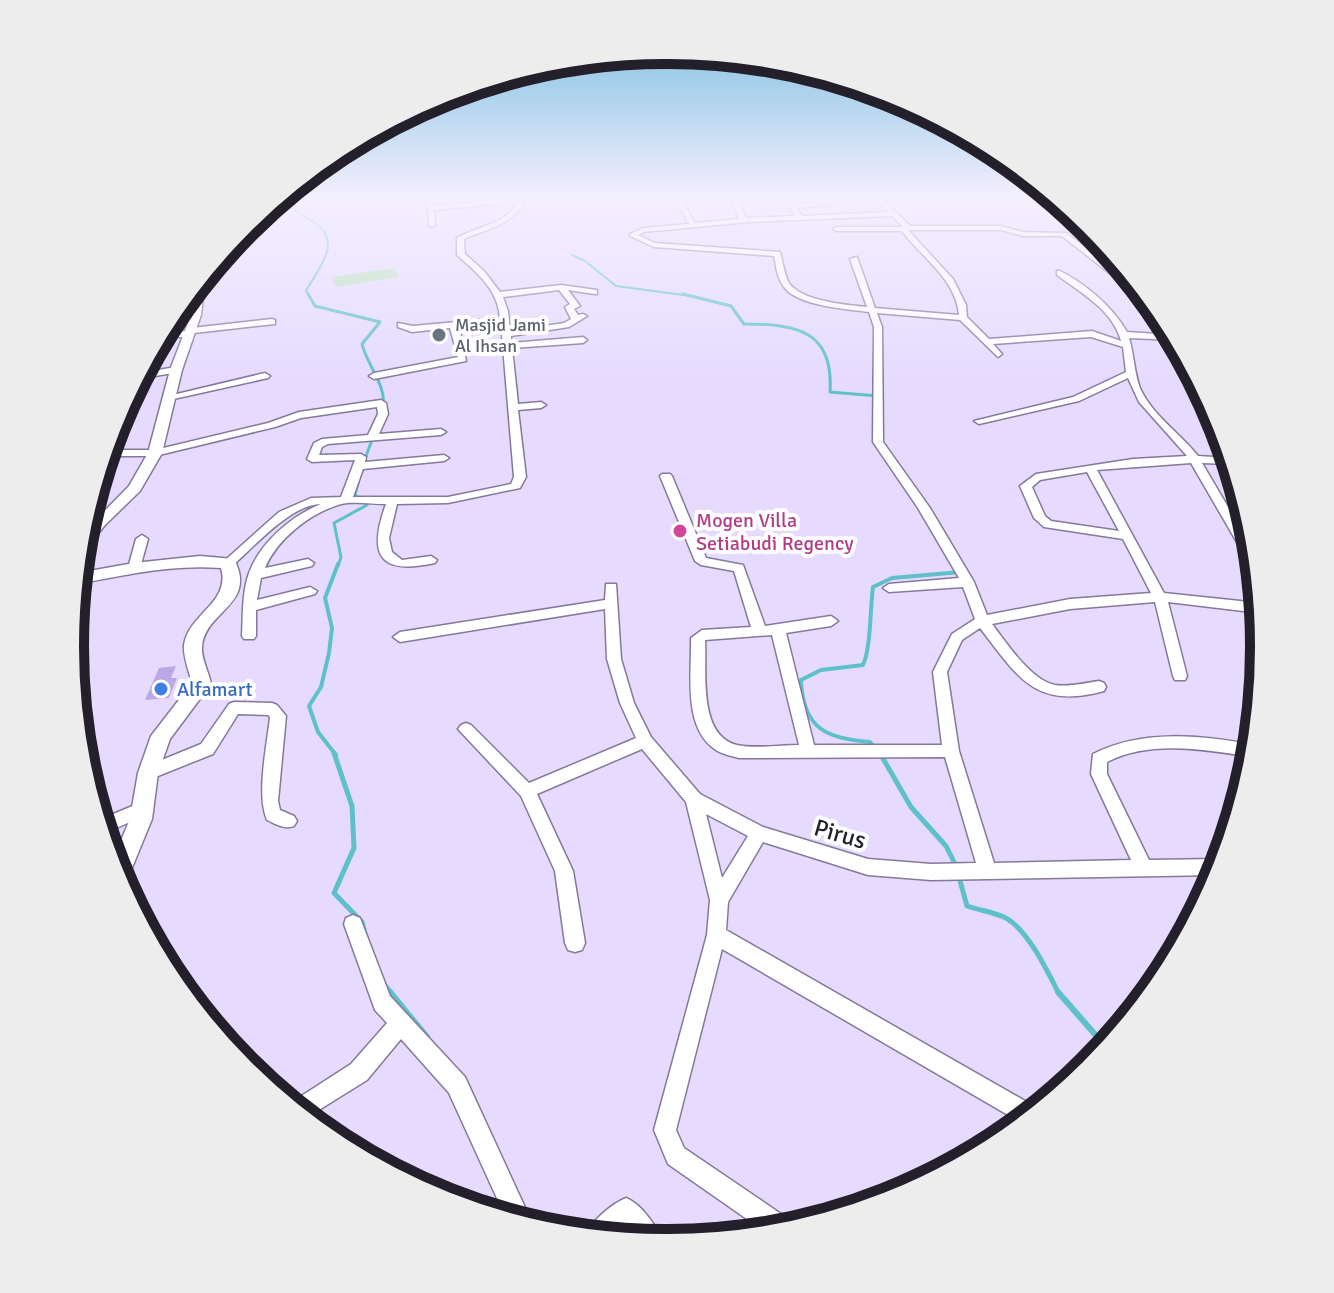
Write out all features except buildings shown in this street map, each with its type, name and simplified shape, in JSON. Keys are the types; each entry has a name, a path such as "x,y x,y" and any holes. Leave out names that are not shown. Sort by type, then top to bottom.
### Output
{"street":[{"path":"88,577 200,561 228,563 269,525 297,506 321,499 392,502 448,500 516,486 520,477 504,320 496,291 470,260"},
{"path":"779,260 790,290 831,303 872,310 963,318 998,354"},
{"path":"854,260 872,310 880,345 878,442 924,508 968,582 982,621 1018,666 1042,687 1055,690 1099,687"},
{"path":"935,260 964,306 963,318"},
{"path":"1060,273 1110,313 1122,331 1127,346 1129,374 1151,415 1194,457 1238,534"},
{"path":"496,291 561,287 594,292"},
{"path":"507,340 575,322 579,317 569,307 576,306 561,287"},
{"path":"98,525 135,488 155,453 196,306"},
{"path":"401,325 412,329 504,320"},
{"path":"176,333 272,322"},
{"path":"374,376 463,359 454,325"},
{"path":"989,342 1122,331 1159,336"},
{"path":"507,340 557,334"},
{"path":"1092,334 1127,346"},
{"path":"507,340 583,340"},
{"path":"153,374 176,370"},
{"path":"979,421 1076,399 1129,374"},
{"path":"169,397 265,376"},
{"path":"117,453 155,453 271,425 299,415 381,403 383,414 359,462 353,500"},
{"path":"513,407 541,405"},
{"path":"441,432 323,442 312,459 359,462 444,458"},
{"path":"1125,536 1056,528 1040,518 1026,486 1030,480 1091,469 1194,457 1219,460"},
{"path":"1091,469 1160,597 1180,676"},
{"path":"666,476 701,561 739,568 759,630"},
{"path":"249,636 254,575 272,543 301,519 321,508 353,500"},
{"path":"392,502 382,546 386,555 400,564 431,560"},
{"path":"134,568 142,539"},
{"path":"124,857 142,809 148,773 161,736 202,684 193,647 199,628 228,601 232,571 228,563"},
{"path":"254,575 308,563"},
{"path":"889,588 968,582"},
{"path":"249,607 310,591"},
{"name":"Pirus","path":"400,637 611,596 614,659 627,703 645,741 694,799 759,833 868,867 940,873 1205,868"},
{"path":"987,870 951,751 942,665 957,637 982,621 1070,604 1160,597 1248,607"},
{"path":"831,621 778,630 702,635 698,638 705,729 724,750 951,751"},
{"path":"778,630 808,751"},
{"path":"148,773 207,749 234,708 272,709 278,716 270,801 273,815 288,821"},
{"path":"466,729 527,791 564,871 575,943"},
{"path":"527,791 645,741"},
{"path":"1145,870 1099,774 1099,759 1134,746 1208,745 1240,749"},
{"path":"694,799 719,900 716,935 665,1130 676,1156 768,1220"},
{"path":"112,822 142,809"},
{"path":"719,900 759,833"},
{"path":"353,924 371,982 382,1003 457,1085 514,1208"},
{"path":"716,935 1021,1110"},
{"path":"307,1105 359,1072 401,1022"},
{"path":"609,1226 626,1210 640,1228"}],"green space":[{"path":"394,268 399,277 336,287 332,277"}],"waterway":[{"path":"309,296 306,291 324,260"},
{"path":"584,260 616,286 691,296"},
{"path":"308,294 315,306 380,322 362,344 382,391 383,407"},
{"path":"683,294 691,296"},
{"path":"691,296 731,306 744,324 780,326 808,335 826,355 830,392 878,396"},
{"path":"365,459 373,437"},
{"path":"338,566 341,557 334,523 367,505 355,495 358,483"},
{"path":"336,755 318,732 309,706 321,687 329,653 332,628 325,598 338,564"},
{"path":"875,748 870,742 830,734 812,721 803,697 801,680 821,670 863,665 869,639 873,587 892,578 961,572"},
{"path":"334,753 352,806 354,848 334,893 362,922 368,945"},
{"path":"881,755 911,807 946,846 957,868"},
{"path":"959,877 967,906 999,915 1013,923 1036,951 1059,994"},
{"path":"384,984 392,994"},
{"path":"390,992 427,1037"},
{"path":"1058,992 1098,1038"}],"place":[{"name":"Masjid Jami Al Ihsan","path":"439,335"},
{"name":"Mogen Villa Setiabudi Regency","path":"680,531"},
{"name":"Alfamart","path":"161,689"}]}
